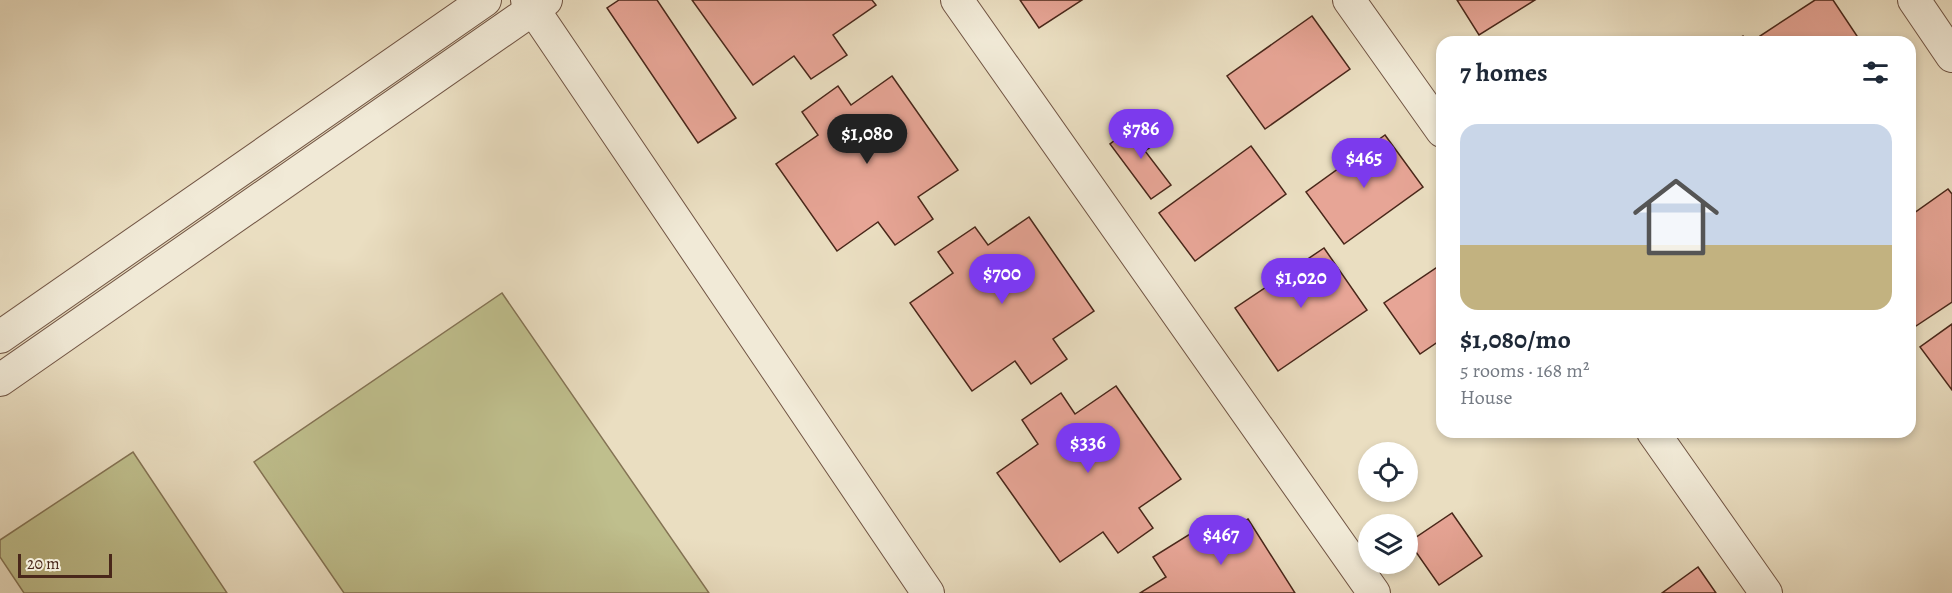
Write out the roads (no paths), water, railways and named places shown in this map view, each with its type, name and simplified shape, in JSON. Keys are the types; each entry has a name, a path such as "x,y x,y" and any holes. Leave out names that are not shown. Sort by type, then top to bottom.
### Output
{"street":[{"path":"0,337 485,0"},
{"path":"957,0 1374,593"},
{"path":"1349,0 1436,123"},
{"path":"1914,0 1952,56"},
{"path":"0,380 535,3 928,593"},
{"path":"1657,438 1766,593"}]}
